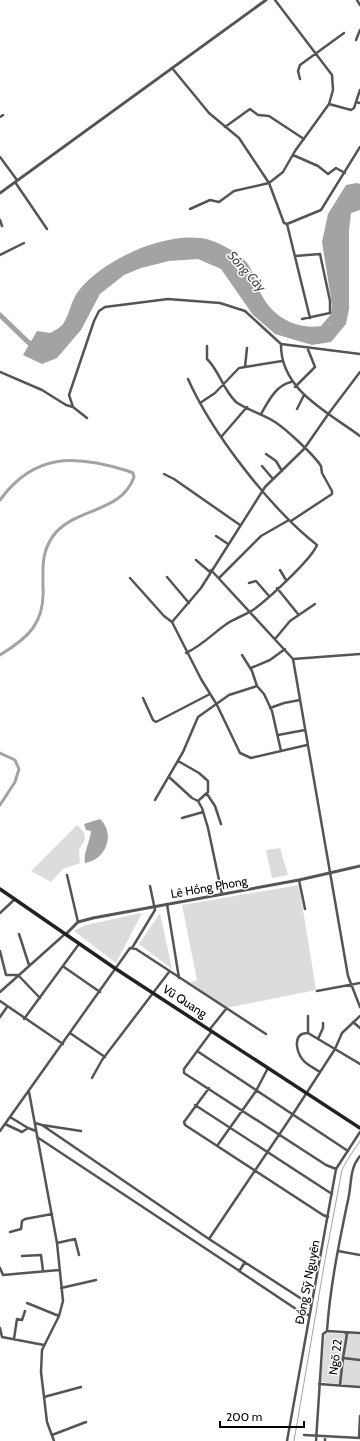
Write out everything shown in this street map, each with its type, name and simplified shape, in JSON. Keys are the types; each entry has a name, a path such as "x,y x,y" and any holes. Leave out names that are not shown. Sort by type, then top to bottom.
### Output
{"main road":[{"name":"Vũ Quang","path":"0,889 116,969 360,1128"}],"street":[{"path":"0,192 266,0"},
{"path":"190,209 210,200 219,202 231,192 242,188 269,183 285,170 304,138 329,104 333,90 333,78 316,53 275,0"},
{"path":"356,40 360,30"},
{"path":"300,79 298,71 299,66 344,32"},
{"path":"172,67 209,113 239,138 269,183 284,223 287,224 310,318"},
{"path":"329,104 351,110 356,102 360,90"},
{"path":"356,102 360,103"},
{"path":"225,127 250,109 258,115 268,116 304,138"},
{"path":"287,224 321,210 360,147"},
{"path":"293,155 318,166 328,174 336,168 345,173"},
{"path":"0,157 47,229"},
{"path":"0,220 2,226"},
{"path":"0,255 24,244"},
{"path":"294,256 318,253 321,256 331,311 302,320"},
{"path":"73,407 69,399 70,393 94,321 99,311 105,307 168,299 220,302 245,312 280,344 360,354"},
{"path":"280,344 282,361 291,382 295,387 360,436"},
{"path":"207,346 207,359 212,363 222,384 237,402 261,414 288,432 320,465 322,473 333,493 262,536 218,578"},
{"path":"245,367 247,348"},
{"path":"295,387 315,367 308,348"},
{"path":"200,403 213,394 236,370 245,367 282,361"},
{"path":"0,372 42,390 66,405 73,407 87,418"},
{"path":"172,622 201,588 210,571 263,490 304,449 360,372"},
{"path":"186,653 200,646 227,624 249,612 269,596 300,566 317,545 290,520 263,490 222,436 200,403 188,379"},
{"path":"261,414 274,394 284,384 291,382"},
{"path":"297,409 304,395"},
{"path":"222,436 248,407"},
{"path":"266,454 276,461 282,471"},
{"path":"262,466 273,479"},
{"path":"164,474 174,478 240,525"},
{"path":"216,536 228,544"},
{"path":"196,560 218,578 293,658 350,984 360,1007"},
{"path":"280,570 286,580"},
{"path":"167,577 189,603"},
{"path":"130,578 164,616 172,622 200,680 211,694 237,748 244,756 251,758 307,745"},
{"path":"249,583 256,581 269,596"},
{"path":"277,588 298,614"},
{"path":"275,639 298,614 315,604"},
{"path":"251,668 270,660 285,649"},
{"path":"293,658 360,654"},
{"path":"242,655 246,663 251,668 257,686 264,694 270,708 281,751"},
{"path":"155,800 178,761 197,719 231,695 257,686"},
{"path":"143,698 153,720 158,722 211,694"},
{"path":"270,708 284,703 300,700"},
{"path":"278,735 305,730"},
{"path":"178,761 206,778 209,789 207,794 198,801"},
{"path":"169,777 192,798 198,801 204,812 222,894"},
{"path":"207,794 215,806 221,824"},
{"path":"182,818 204,812"},
{"name":"Lê Hồng Phong","path":"78,922 155,906 300,880 360,866"},
{"path":"0,992 78,922 67,874"},
{"path":"300,880 304,909"},
{"path":"0,1131 130,948 133,948 155,910 150,886"},
{"path":"0,913 15,899"},
{"path":"167,904 180,978"},
{"path":"0,906 4,910"},
{"path":"19,934 29,966"},
{"path":"24,1019 79,944"},
{"path":"133,948 266,1034"},
{"path":"0,951 1,962 6,975 18,975 40,998"},
{"path":"64,966 100,992"},
{"path":"92,1078 105,1057 169,972"},
{"path":"317,992 360,983"},
{"path":"0,1001 24,1019 63,1044"},
{"path":"0,1017 8,1007"},
{"path":"226,1009 184,1072 326,1165 336,1169"},
{"path":"308,1016 308,1033"},
{"path":"209,1239 293,1114 335,1049 342,1034 360,1016"},
{"path":"353,1022 360,1028"},
{"path":"318,1039 323,1028 323,1023"},
{"path":"70,1033 105,1057"},
{"path":"320,1072 303,1059 296,1043 297,1039 304,1033 308,1033 360,1064"},
{"path":"197,1051 348,1151"},
{"path":"218,1146 256,1091 268,1068"},
{"path":"209,1088 195,1105 184,1122 185,1125 322,1215 328,1217"},
{"path":"29,1091 57,1243 63,1301 59,1316 44,1345 41,1372 47,1422 54,1441"},
{"path":"195,1105 332,1194"},
{"path":"10,1117 28,1128 36,1130"},
{"path":"35,1123 81,1131"},
{"path":"5,1124 22,1132 28,1128"},
{"path":"42,1125 209,1239 311,1305"},
{"name":"Đồng Sỹ Nguyên","path":"287,1441 336,1169 360,1132"},
{"path":"37,1137 302,1313 309,1315"},
{"path":"316,1441 323,1337 326,1332 338,1252 349,1197 352,1170 360,1156"},
{"path":"10,1232 21,1229 22,1221 25,1219 52,1214"},
{"path":"57,1243 75,1239 79,1255"},
{"path":"338,1252 360,1255"},
{"path":"22,1256 41,1255 43,1271"},
{"path":"239,1270 245,1262"},
{"path":"0,1268 5,1275 59,1270"},
{"path":"61,1288 96,1280"},
{"path":"27,1303 59,1316"},
{"path":"14,1339 17,1319 22,1320 25,1311"},
{"path":"0,1328 2,1337 44,1345"},
{"path":"326,1332 360,1333"},
{"name":"Ngõ 22","path":"340,1385 347,1334 345,1332"},
{"path":"343,1358 360,1360"},
{"path":"319,1384 360,1386"},
{"path":"44,1397 80,1387"},
{"path":"304,1435 359,1438 360,1416"},
{"path":"52,1435 86,1422"},
{"path":"325,1436 325,1441"}],"shaded area":[{"path":"77,825 84,832 85,840 79,850 80,863 63,869 51,882 31,871"},
{"path":"280,848 288,875 272,878 266,850"},
{"path":"299,885 316,990 226,1008 190,982 197,980 182,905"},
{"path":"142,913 116,963 74,931 85,925"},
{"path":"160,913 172,969 139,944"},
{"path":"346,1332 360,1333 360,1386 321,1382 325,1333 345,1334"}],"water":[{"path":"357,183 360,184 360,210 351,213 349,231 349,309 346,324 331,342 312,345 275,334 253,315 221,269 198,259 169,261 141,268 124,275 100,294 81,330 57,358 42,364 23,355 37,331 50,333 62,325 77,293 91,278 105,267 122,257 158,242 177,239 194,238 210,240 235,253 248,264 260,292 272,310 289,322 309,327 330,324 332,305 322,242 328,214 346,185"},
{"path":"100,819 105,825 107,832 108,839 106,846 98,857 85,863 85,855 91,831 86,830 84,824"}],"waterway":[{"name":"Sông Cày","path":"321,330 335,313"},
{"name":"Sông Cày","path":"0,315 29,343 36,343"},
{"path":"0,500 13,484 27,473 42,466 58,462 74,460 91,462 128,471 133,473 134,477 128,489 119,498 73,520 62,527 53,536 46,548 43,567 43,600 38,620 26,636 0,655"},
{"path":"0,753 15,760 19,769 15,782 0,805"},
{"path":"294,1441 342,1170 360,1141"}]}
